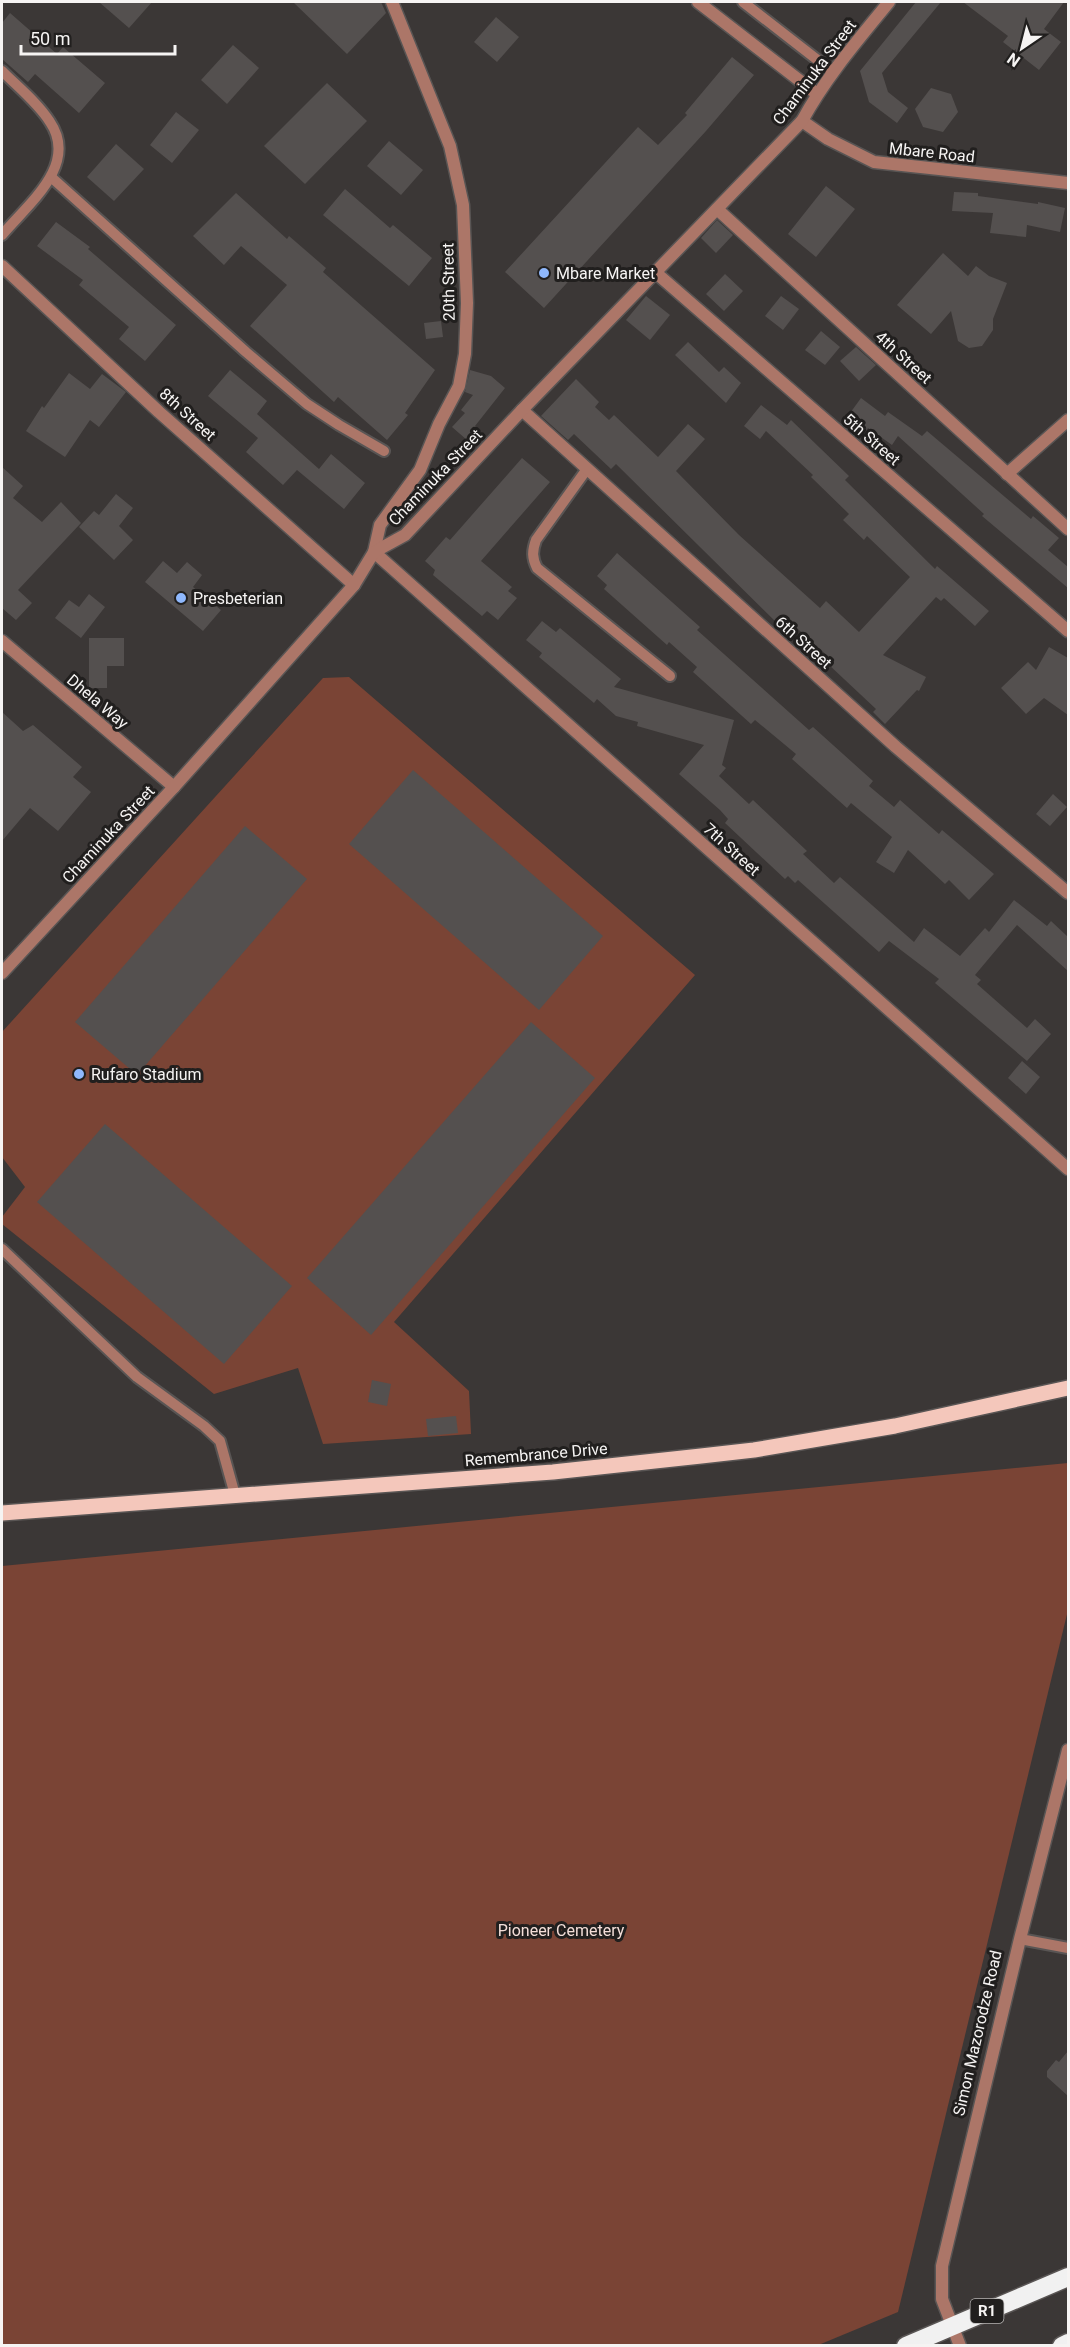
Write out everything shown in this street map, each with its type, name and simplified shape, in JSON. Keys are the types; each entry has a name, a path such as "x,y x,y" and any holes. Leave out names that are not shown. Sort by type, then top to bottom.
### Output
{"highway":[{"name":"R1","path":"906,2346 1068,2277"},
{"path":"1062,2346 1068,2343"}],"main road":[{"name":"Remembrance Drive","path":"2,1513 553,1472 754,1450 895,1426 1068,1388"}],"street":[{"name":"20th Street","path":"374,552 380,525 420,470 439,424 459,386 465,354 467,303 463,205 457,170 450,146 392,2"},
{"path":"698,2 817,94"},
{"name":"Chaminuka Street","path":"2,973 174,787 354,585 374,552 405,535 522,410 802,121 833,72 889,2"},
{"name":"Mbare Road","path":"802,121 828,139 874,162 1068,183"},
{"name":"4th Street","path":"717,209 1068,529"},
{"name":"8th Street","path":"2,266 159,412 354,585"},
{"name":"5th Street","path":"655,273 1068,631"},
{"name":"6th Street","path":"522,410 896,747 1068,893"},
{"path":"1007,474 1068,420"},
{"name":"7th Street","path":"374,552 1068,1169"},
{"name":"Dhela Way","path":"2,641 174,787"},
{"name":"Simon Mazorodze Road","path":"960,2346 942,2299 942,2266 1020,1938 1068,1750"}],"lane":[{"path":"743,2 833,72"},
{"path":"2,72 50,122 60,142 59,160 51,177 2,235"},
{"path":"51,177 307,404 384,451"},
{"path":"587,469 536,540 533,548 533,561 537,568 670,676"},
{"path":"2,1249 137,1377 204,1426 220,1441 235,1495"},
{"path":"1020,1938 1068,1948"}],"green space":[{"name":"Rufaro Stadium","path":"349,677 695,975 394,1322 469,1391 471,1434 323,1444 298,1368 214,1394 2,1224 2,1217 25,1187 2,1157 2,1032 323,678"},
{"name":"Pioneer Cemetery","path":"1068,1463 1068,1610 898,2312 816,2346 2,2345 2,1566"}],"building":[{"path":"99,2 152,2 129,28"},
{"path":"293,2 381,2 386,13 347,54"},
{"path":"916,2 941,2 882,73 888,92 908,108 897,123 869,102 860,71"},
{"path":"963,2 1064,2 1044,29 1061,42 1039,70 1003,42 1008,36"},
{"path":"10,13 57,54 63,47 105,83 79,113 35,74 28,82 2,59 2,23"},
{"path":"496,17 519,37 497,62 474,42"},
{"path":"233,45 259,68 227,104 201,80"},
{"path":"732,57 754,75 706,131 544,308 505,272 638,127 658,145 687,115 685,113"},
{"path":"327,83 367,121 305,184 264,146"},
{"path":"931,88 951,94 958,112 943,132 923,127 915,109"},
{"path":"176,112 199,130 172,163 150,145"},
{"path":"389,141 423,170 401,195 367,166"},
{"path":"116,144 144,169 114,201 87,177"},
{"path":"826,186 855,209 816,257 788,234"},
{"path":"345,189 390,228 393,225 432,258 409,286 323,215"},
{"path":"954,192 978,193 978,196 1038,204 1038,202 1065,208 1060,232 1027,225 1026,237 990,233 993,213 952,211"},
{"path":"236,193 287,239 289,236 326,268 323,272 435,370 405,413 408,415 387,440 338,397 334,402 250,326 287,285 241,246 224,265 193,236"},
{"path":"717,220 733,235 716,253 701,238"},
{"path":"56,222 90,247 88,249 176,325 145,361 119,339 129,327 79,285 83,280 37,246"},
{"path":"943,253 968,276 976,266 989,276 1007,283 993,319 993,330 982,346 969,348 958,341 951,311 931,334 897,305"},
{"path":"725,274 743,291 724,311 706,294"},
{"path":"646,296 670,315 650,340 626,320"},
{"path":"781,296 799,309 783,330 765,316"},
{"path":"441,321 443,337 426,339 424,323"},
{"path":"821,331 840,347 825,365 805,350"},
{"path":"688,342 719,372 724,367 741,383 726,403 675,355"},
{"path":"856,347 876,365 859,381 840,361"},
{"path":"230,370 267,401 257,414 319,469 331,454 365,483 344,509 297,470 283,485 246,452 258,438 208,396"},
{"path":"470,370 491,376 505,388 475,426 477,429 467,440 452,427 465,413 461,410 473,395 465,392"},
{"path":"69,373 90,389 102,374 126,392 99,427 90,420 65,457 26,431 42,406 44,408"},
{"path":"576,379 599,402 595,407 609,420 614,415 658,457 688,424 705,439 676,471 739,535 820,608 826,601 859,632 910,577 867,536 864,540 843,520 849,514 811,477 813,475 766,431 760,439 744,426 761,405 787,425 791,420 849,476 845,480 935,569 937,566 989,611 975,626 944,598 941,601 936,597 883,655 926,677 919,691 917,690 885,724 873,712 876,709 828,664 832,660 789,621 782,628 616,464 611,469 574,434 568,440 541,416"},
{"path":"861,398 885,416 888,412 922,436 927,431 1031,519 1033,516 1059,538 1048,550 1068,567 1068,588 982,516 984,514 898,436 892,445 868,428 864,434 845,420"},
{"path":"522,458 550,482 481,561 512,587 508,591 517,598 498,620 487,611 482,616 433,575 435,570 425,561 446,537 450,540"},
{"path":"2,467 23,486 13,498 42,522 61,502 81,523 18,590 32,603 16,620 2,608"},
{"path":"116,494 133,508 119,526 133,540 114,560 79,527 94,511 99,515"},
{"path":"617,553 700,627 697,630 809,730 813,727 873,781 869,786 894,807 900,800 939,834 942,830 994,874 969,900 949,880 945,884 908,850 894,873 876,862 892,837 851,803 847,808 792,759 796,754 755,720 751,724 693,672 697,667 669,642 667,645 604,589 607,585 597,576"},
{"name":"Presbeterian","path":"163,561 177,573 187,562 202,575 193,587 221,610 203,631 145,582"},
{"path":"89,594 105,607 81,638 55,618 69,600 79,607"},
{"path":"542,621 556,632 560,628 621,679 614,687 734,720 722,765 726,768 719,776 749,804 753,800 807,851 803,854 834,883 840,877 914,942 924,928 960,956 985,928 989,932 1014,900 1047,926 1051,921 1068,937 1068,971 1017,925 975,975 981,980 977,984 1027,1028 1035,1019 1051,1034 1027,1061 935,983 939,979 889,941 879,952 798,880 795,883 788,876 785,879 725,823 728,819 720,810 679,774 704,745 637,726 638,722 616,716 597,699 594,703 539,657 542,653 526,640"},
{"path":"89,638 124,638 124,666 107,666 107,688 89,688"},
{"path":"1049,647 1068,658 1068,715 1044,698 1026,714 1001,688 1028,662 1036,670"},
{"path":"2,712 23,731 33,725 82,767 73,777 91,792 58,831 30,808 2,841"},
{"path":"413,770 603,936 539,1010 349,844"},
{"path":"1053,794 1067,807 1050,826 1036,814"},
{"path":"245,826 307,879 137,1075 75,1022"},
{"path":"531,1022 595,1078 371,1335 307,1278"},
{"path":"1022,1061 1040,1077 1026,1094 1008,1078"},
{"path":"105,1124 292,1286 224,1364 37,1202"},
{"path":"372,1380 391,1384 387,1406 368,1402"},
{"path":"456,1416 458,1433 428,1436 426,1419"},
{"path":"1068,2051 1068,2096 1047,2077 1047,2071"}],"place":[{"name":"Mbare Market","path":"544,273"},
{"name":"Presbeterian","path":"181,598"},
{"name":"Rufaro Stadium","path":"79,1074"}]}
